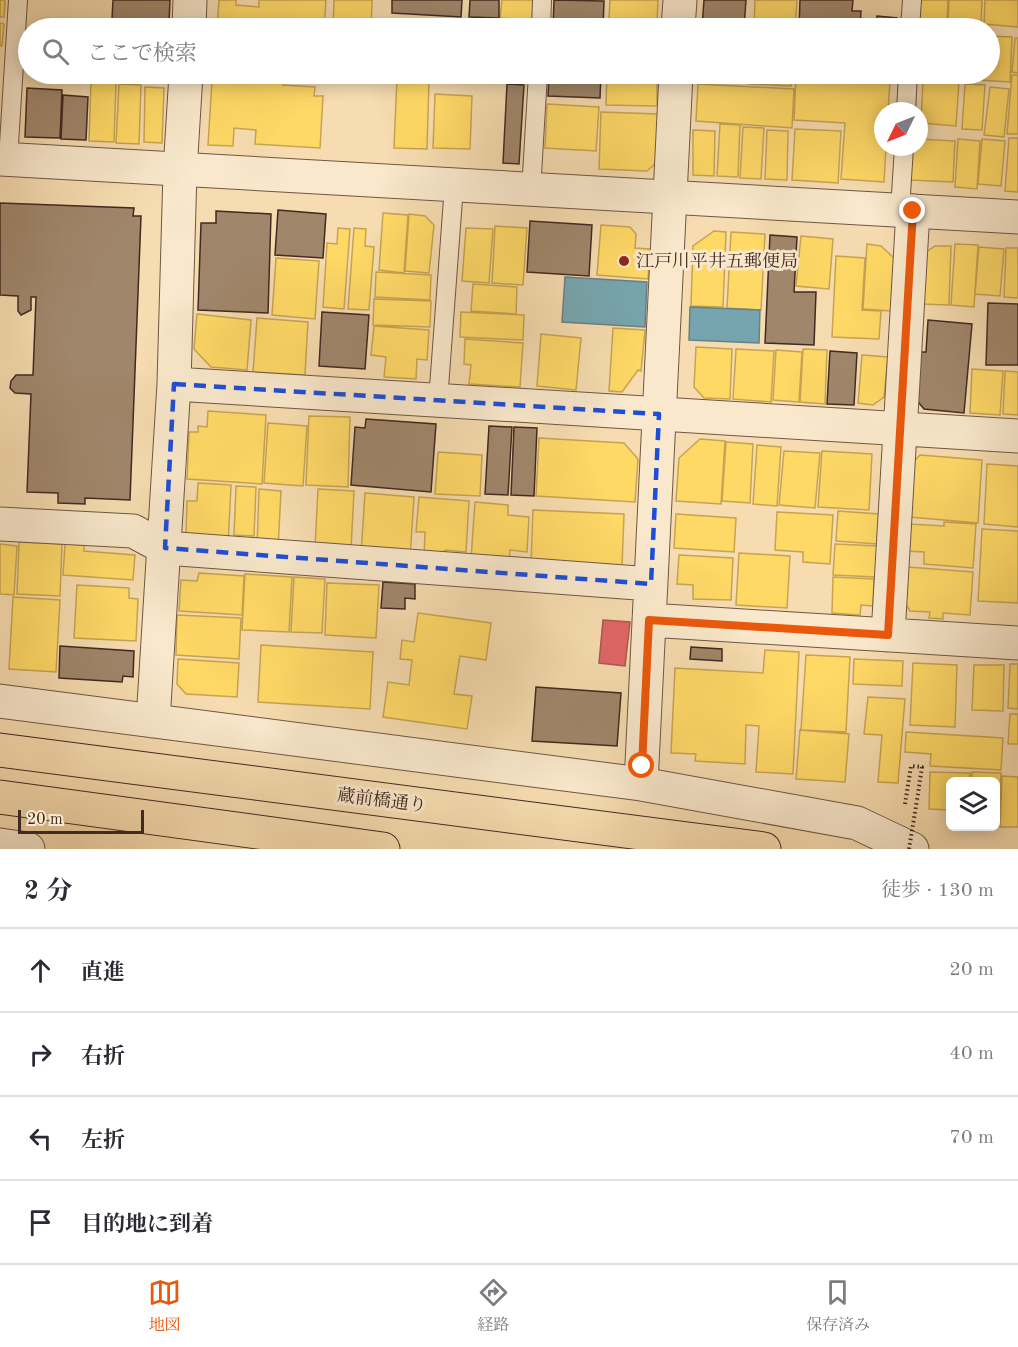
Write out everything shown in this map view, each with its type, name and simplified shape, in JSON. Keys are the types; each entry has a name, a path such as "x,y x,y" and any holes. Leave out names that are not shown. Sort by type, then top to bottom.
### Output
{"main road":[{"name":"蔵前橋通り","path":"0,750 764,849"},
{"path":"0,797 383,849"}],"street":[{"path":"189,18 190,0"},
{"path":"679,18 680,0"},
{"path":"153,721 174,384 180,171 185,84"},
{"path":"641,784 676,84"},
{"path":"4,160 1018,217"},
{"path":"888,635 900,429 907,211"},
{"path":"174,384 1018,436"},
{"path":"0,524 134,531 165,548 651,584"},
{"path":"649,620 1018,643"},
{"path":"0,701 641,784 857,823 910,849"},
{"path":"0,845 28,849"}],"lane":[{"path":"4,160 18,0"},
{"path":"541,18 542,0"},
{"path":"911,18 912,0"},
{"path":"531,190 537,84"},
{"path":"906,102 907,84"},
{"path":"904,156 907,211"},
{"path":"438,400 454,186"}],"path":[{"path":"904,810 911,766 922,767 910,849"}],"highlighted area":[{"path":"174,384 659,414 651,584 165,548"}],"building: 住宅":[{"path":"0,0 5,0 4,17 0,17"},
{"path":"219,0 236,0 236,5 259,7 259,0 326,0 325,18 218,18"},
{"path":"334,0 372,0 371,18 333,18"},
{"path":"502,0 534,0 532,18 500,18"},
{"path":"610,0 658,0 657,18 609,18"},
{"path":"755,0 797,0 796,18 754,18"},
{"path":"918,0 948,0 947,18 917,18"},
{"path":"949,0 982,0 981,18 948,18"},
{"path":"985,0 1018,0 1018,27 1000,25 1000,18 984,18"},
{"path":"0,23 4,24 2,46 0,46"},
{"path":"1000,36 1012,37 1010,82 1000,81"},
{"path":"1015,38 1018,38 1018,73 1012,72"},
{"path":"1012,75 1018,75 1018,134 1007,134"},
{"path":"91,84 116,84 114,142 89,141"},
{"path":"119,84 141,85 139,144 116,143"},
{"path":"212,84 283,84 315,87 314,96 323,96 320,148 255,144 256,130 234,128 233,146 208,145"},
{"path":"397,84 429,84 427,149 394,148"},
{"path":"607,84 657,84 657,106 606,105"},
{"path":"698,84 794,89 792,128 696,121"},
{"path":"749,84 791,84 791,86"},
{"path":"796,84 890,84 889,102 874,102 874,156 885,156 884,182 841,179 845,123 794,120"},
{"path":"923,84 959,84 956,126 928,124 928,102 922,102"},
{"path":"965,84 985,85 982,130 962,129"},
{"path":"145,87 164,88 162,143 144,142"},
{"path":"990,87 1009,89 1004,137 984,135"},
{"path":"435,94 472,96 470,149 433,148"},
{"path":"547,104 599,107 596,151 545,148"},
{"path":"601,112 658,114 656,163 647,171 599,169"},
{"path":"720,124 740,125 738,177 717,176"},
{"path":"743,127 764,128 761,179 740,178"},
{"path":"795,129 841,131 838,183 792,180"},
{"path":"693,130 715,131 714,176 693,175"},
{"path":"767,130 788,131 787,180 765,179"},
{"path":"1009,138 1018,138 1018,192 1005,191"},
{"path":"958,139 980,141 977,189 955,187"},
{"path":"982,139 1005,141 1001,186 978,184"},
{"path":"928,140 955,141 953,182 910,180 911,156 928,156"},
{"path":"383,213 408,215 404,273 379,270"},
{"path":"409,214 425,216 434,225 429,273 405,271"},
{"name":"江戸川平井五郵便局","path":"601,225 630,227 636,234 635,248 650,249 648,279 597,275"},
{"path":"495,226 527,228 523,285 492,283"},
{"path":"338,228 350,229 344,309 323,307 327,243 337,244"},
{"path":"354,228 366,229 365,246 374,247 369,310 348,309"},
{"path":"466,228 493,229 489,283 462,281"},
{"path":"714,231 726,232 723,307 691,306 693,246"},
{"path":"731,232 765,234 761,310 727,308"},
{"path":"801,236 833,239 829,289 796,286"},
{"path":"867,244 881,246 894,258 891,311 863,309"},
{"path":"955,244 978,245 974,307 951,305"},
{"path":"935,246 951,246 949,305 920,304 922,255"},
{"path":"979,247 1004,249 1000,296 975,294"},
{"path":"1006,248 1018,248 1018,298 1004,297"},
{"path":"836,256 865,258 862,310 881,311 879,339 832,337"},
{"path":"276,258 319,261 315,319 272,315"},
{"path":"376,272 431,275 430,300 375,297"},
{"path":"473,284 517,287 516,314 471,311"},
{"path":"374,299 431,301 430,327 373,325"},
{"path":"461,312 524,315 523,340 460,337"},
{"path":"197,314 251,320 247,370 211,367 194,349"},
{"path":"257,318 308,322 305,375 253,372"},
{"path":"374,326 429,330 427,360 417,359 416,379 384,377 386,357 371,355"},
{"path":"613,328 645,330 641,371 638,370 622,392 609,391"},
{"path":"541,334 581,338 576,390 537,386"},
{"path":"465,339 523,343 520,387 469,384 471,365 464,364"},
{"path":"696,347 732,349 730,399 704,398 694,387"},
{"path":"736,349 774,351 771,402 733,399"},
{"path":"803,349 827,350 825,404 800,402"},
{"path":"776,350 802,352 799,402 773,400"},
{"path":"862,355 888,357 884,397 873,405 858,403"},
{"path":"972,369 1003,371 1000,415 970,413"},
{"path":"1005,371 1018,372 1018,415 1003,414"},
{"path":"208,411 266,415 262,484 187,479 189,432 198,432 198,426 207,427"},
{"path":"309,416 350,417 348,487 306,485"},
{"path":"268,423 307,426 303,486 264,483"},
{"path":"539,438 624,443 638,459 635,502 536,496"},
{"path":"700,439 725,441 721,504 676,501 679,458"},
{"path":"726,442 753,444 750,503 722,501"},
{"path":"757,445 781,447 777,506 753,504"},
{"path":"784,451 820,453 815,508 779,505"},
{"path":"822,451 872,454 869,510 818,507"},
{"path":"438,452 482,455 480,496 435,494"},
{"path":"920,455 982,460 978,523 910,517 913,462"},
{"path":"987,464 1018,466 1018,527 984,524"},
{"path":"198,483 231,485 228,546 186,534 187,501 197,501"},
{"path":"236,486 256,487 254,536 234,535"},
{"path":"259,489 281,491 278,549 257,548"},
{"path":"318,489 354,491 351,550 315,548"},
{"path":"365,493 414,497 410,558 361,554"},
{"path":"419,497 469,501 466,552 445,550 444,558 424,556 425,532 416,532"},
{"path":"475,502 508,505 508,515 529,517 527,552 510,550 509,562 471,559"},
{"path":"533,510 624,514 622,567 531,562"},
{"path":"838,511 879,514 877,544 836,541"},
{"path":"777,512 833,515 830,564 803,562 803,552 775,550"},
{"path":"676,514 736,518 734,552 674,548"},
{"path":"944,522 976,524 973,568 924,564 924,552 906,551 909,524 944,526"},
{"path":"982,529 1018,531 1018,603 978,601"},
{"path":"19,542 62,544 60,596 17,594"},
{"path":"0,544 17,546 14,595 0,594"},
{"path":"65,544 84,545 84,551 135,555 133,580 63,575"},
{"path":"835,544 878,546 876,577 833,575"},
{"path":"739,553 790,556 787,608 736,605"},
{"path":"679,555 733,558 731,600 693,599 693,585 677,584"},
{"path":"908,567 973,572 970,615 943,613 943,619 929,618 930,612 910,611 905,603"},
{"path":"199,573 244,576 242,615 179,611 181,580 197,581"},
{"path":"245,574 292,577 289,632 242,630"},
{"path":"294,577 325,579 322,633 291,632"},
{"path":"833,577 874,579 873,606 861,605 860,615 832,613"},
{"path":"327,583 379,585 376,638 325,635"},
{"path":"77,585 129,588 129,598 138,599 136,641 74,638"},
{"path":"13,597 60,600 56,672 9,669"},
{"path":"418,613 491,623 486,660 460,656 454,694 472,696 467,729 383,717 388,682 409,685 412,660 400,659 402,640 414,642"},
{"path":"177,615 241,618 239,659 176,655"},
{"path":"261,645 373,652 370,709 258,702"},
{"path":"765,650 799,652 793,774 756,772 759,726 746,725 745,764 695,761 696,754 671,753 675,668 763,673"},
{"path":"806,655 850,657 846,732 801,730"},
{"path":"178,659 239,663 237,697 186,694 177,684"},
{"path":"854,659 903,661 902,686 853,684"},
{"path":"913,663 957,665 955,727 910,725"},
{"path":"1010,664 1018,664 1018,709 1008,708"},
{"path":"974,665 1004,665 1003,711 972,710"},
{"path":"868,697 905,699 898,783 878,782 882,735 864,734"},
{"path":"1010,714 1018,714 1018,744 1008,744"},
{"path":"800,730 849,734 845,782 796,779"},
{"path":"906,732 1003,738 1001,770 930,766 931,754 905,752"},
{"path":"930,772 970,773 970,777 946,777 946,810 929,809"},
{"path":"972,772 1001,773 1000,796 1000,777 972,777"},
{"path":"1002,776 1018,777 1018,827 1000,827"}],"building: 商業":[{"path":"603,620 630,622 625,666 599,663"}],"building: 公共":[{"path":"565,277 647,282 645,327 562,322"},
{"path":"690,307 760,310 759,343 689,340"}],"building: その他":[{"path":"113,0 170,0 169,18 112,18"},
{"path":"392,0 462,0 461,17 392,13"},
{"path":"470,0 499,0 499,18 469,17"},
{"path":"554,0 604,1 603,18 553,18"},
{"path":"704,0 746,0 745,18 703,18"},
{"path":"800,0 853,0 852,11 861,11 861,18 799,18"},
{"path":"507,84 524,85 519,164 503,163"},
{"path":"549,84 601,84 600,98 548,96"},
{"path":"27,88 62,90 60,138 25,137"},
{"path":"63,95 88,97 86,140 61,139"},
{"path":"0,203 134,208 133,216 141,216 130,500 85,498 85,504 58,503 58,493 27,492 31,394 15,393 10,388 11,381 16,375 33,375 36,297 31,297 31,310 21,315 18,311 18,296 0,295"},
{"path":"278,210 326,214 323,258 275,255"},
{"path":"216,211 271,214 268,313 198,310 201,223 216,223"},
{"path":"530,221 592,225 589,276 527,272"},
{"path":"770,235 797,237 794,292 816,292 814,345 765,343"},
{"path":"988,303 1018,304 1018,365 986,365"},
{"path":"322,312 369,315 365,369 319,366"},
{"path":"928,320 972,324 964,413 924,409 914,397 918,352 926,352"},
{"path":"830,351 857,353 854,405 827,404"},
{"path":"366,419 436,424 431,492 351,485 355,427 365,428"},
{"path":"489,426 512,427 508,495 485,494"},
{"path":"514,427 537,428 534,496 511,495"},
{"path":"383,582 415,584 415,599 405,598 405,609 381,608"},
{"path":"60,646 134,651 133,677 123,676 122,682 59,678"},
{"path":"691,647 722,649 722,661 690,659"},
{"path":"536,687 621,693 617,746 532,741"}],"place":[{"name":"江戸川平井五郵便局","path":"624,261"}],"route":[{"path":"642,766 649,620 888,635 913,211"}]}
